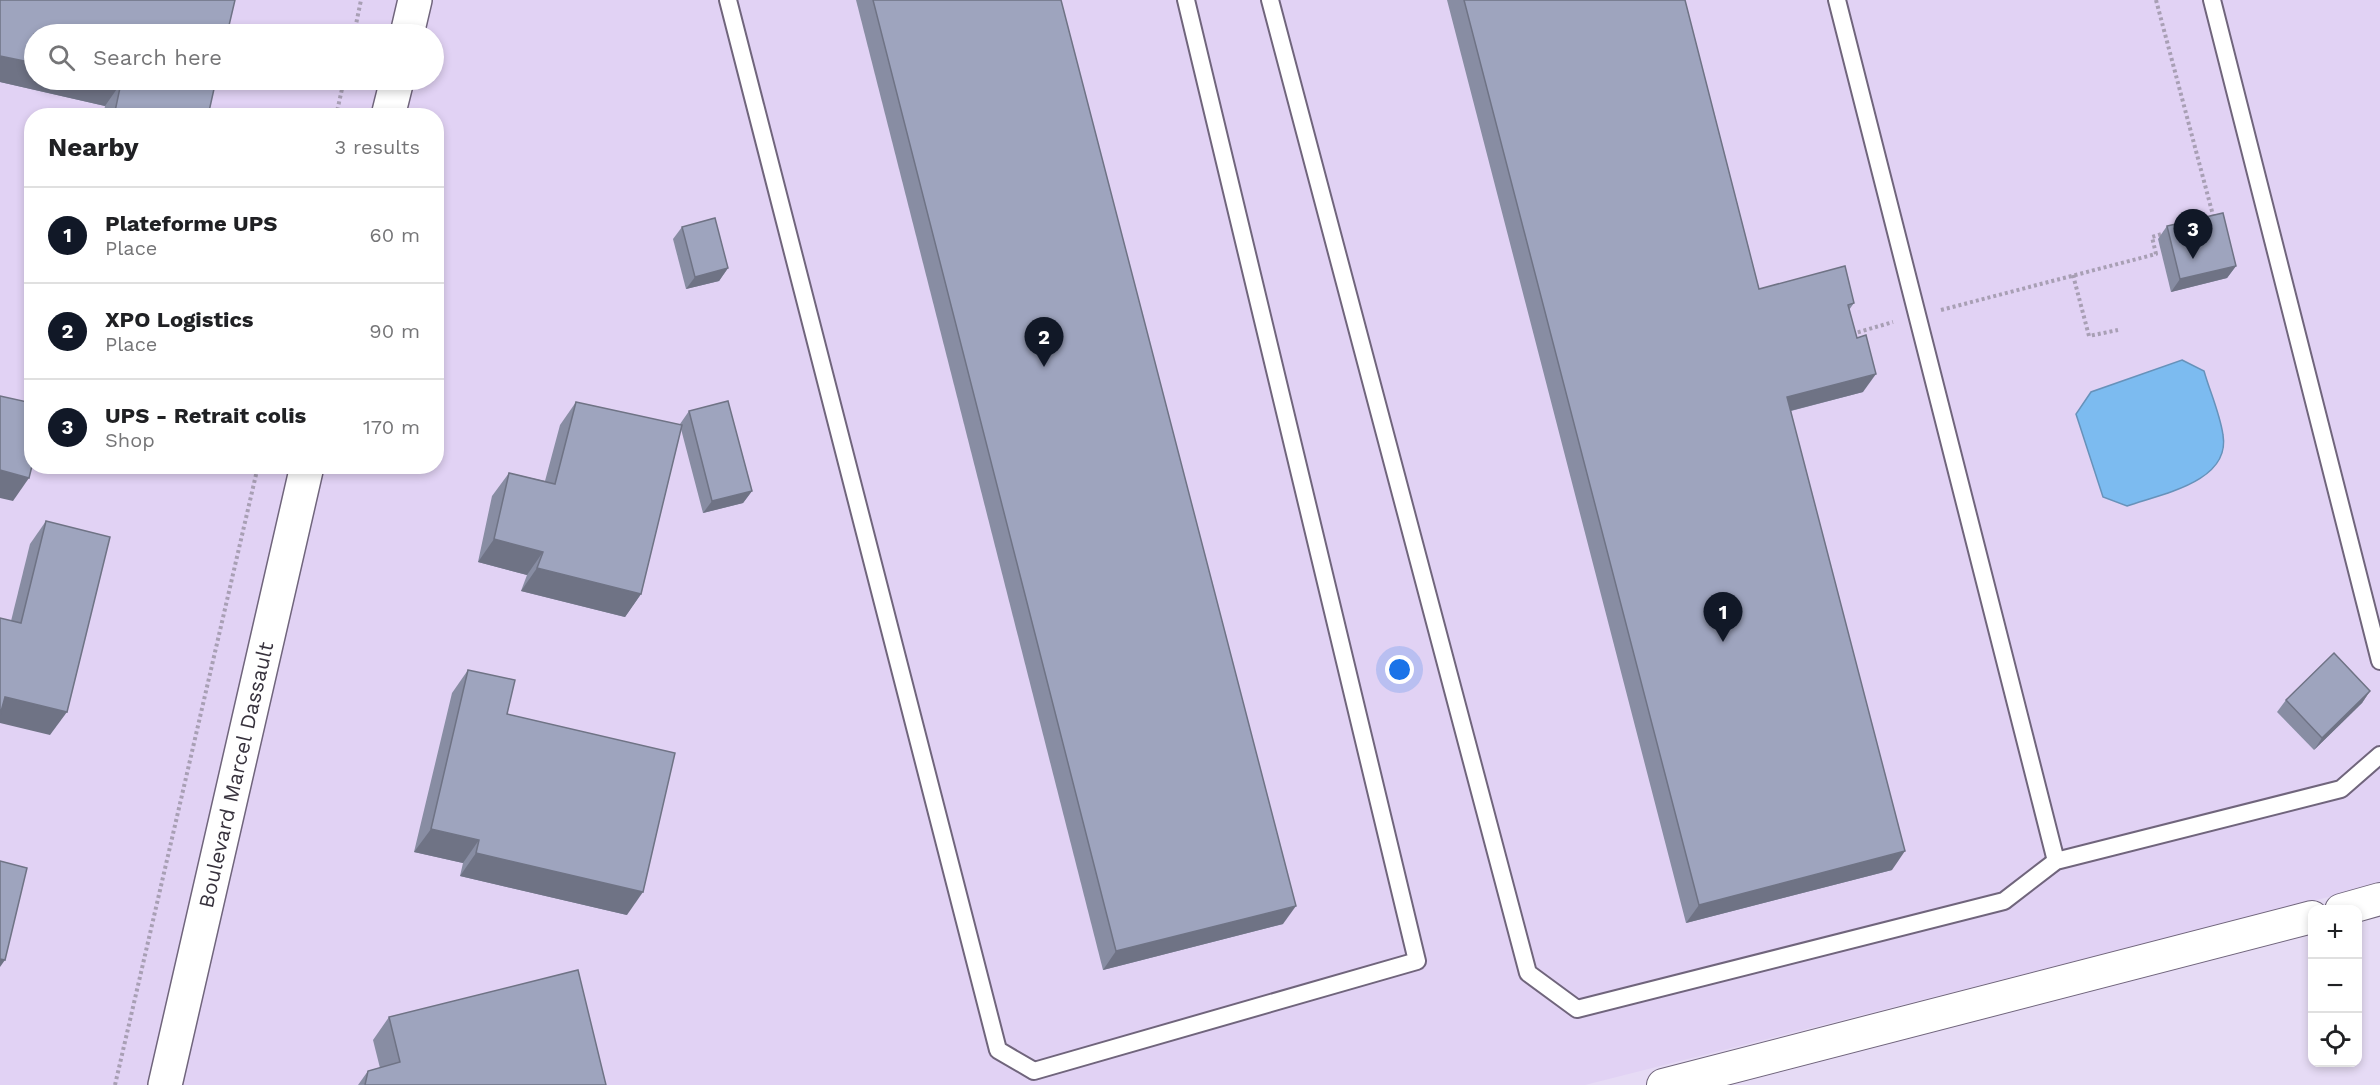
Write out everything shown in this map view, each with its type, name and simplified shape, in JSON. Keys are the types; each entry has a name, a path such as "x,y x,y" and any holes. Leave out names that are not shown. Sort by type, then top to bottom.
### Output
{"street":[{"path":"409,24 415,0"},
{"path":"390,108 394,90"},
{"name":"Boulevard Marcel Dassault","path":"165,1085 305,474"},
{"path":"2357,905 2380,899"},
{"path":"1663,1085 2308,918"}],"lane":[{"path":"728,0 998,1050 1034,1071 1417,961 1186,0"},
{"path":"1270,0 1528,973 1577,1009 2004,901 2056,861 2341,789 2380,756"},
{"path":"1837,0 2056,861"},
{"path":"2212,0 2380,661"}],"path":[{"path":"356,24 361,0"},
{"path":"2156,0 2214,221 2204,223"},
{"path":"338,108 342,90"},
{"path":"1850,334 2156,254 2152,237 2173,231"},
{"path":"2073,275 2089,336 2118,330"},
{"path":"115,1085 256,474"}],"shaded area":[{"path":"0,0 2380,0 2380,884 1585,1085 0,1085"}],"water":[{"path":"2182,360 2204,371 2215,403 2223,435 2223,451 2216,464 2191,484 2127,506 2103,497 2076,414 2091,392"}],"building":[{"path":"0,0 235,0 229,24 24,24 24,61 0,56"},
{"path":"873,0 1061,0 1296,906 1116,951"},
{"path":"1464,0 1685,0 1759,289 1845,266 1854,303 1848,305 1857,338 1866,335 1876,374 1787,397 1905,851 1699,905"},
{"path":"120,90 214,90 210,108 116,108"},
{"path":"2223,213 2236,266 2180,279 2167,226"},
{"path":"715,218 728,268 695,277 682,227"},
{"path":"0,396 24,401 24,474 30,474 29,478 0,470"},
{"path":"728,401 752,491 712,501 689,411"},
{"path":"576,402 682,425 641,594 537,568 543,552 494,539 509,473 555,484"},
{"path":"46,521 110,537 67,712 5,697 0,715 0,618 21,623"},
{"path":"2334,653 2370,691 2322,738 2286,700"},
{"path":"468,670 515,680 507,714 675,753 643,892 476,853 479,840 431,829"},
{"path":"0,861 27,868 5,960 0,959"},
{"path":"578,970 606,1085 365,1085 368,1071 400,1062 389,1017"}],"place":[{"name":"UPS - Retrait colis","path":"2193,259"},
{"name":"XPO Logistics","path":"1044,367"},
{"name":"Plateforme UPS","path":"1723,642"}]}
